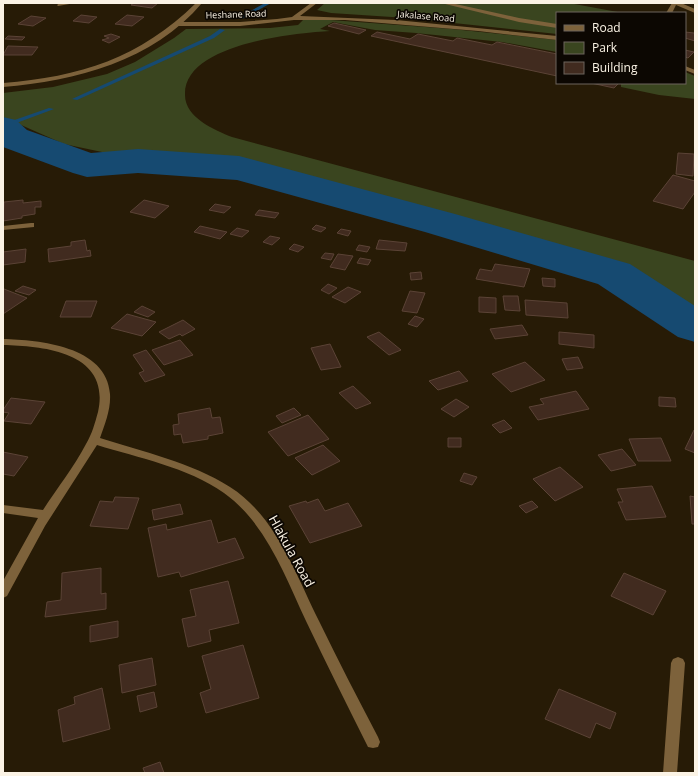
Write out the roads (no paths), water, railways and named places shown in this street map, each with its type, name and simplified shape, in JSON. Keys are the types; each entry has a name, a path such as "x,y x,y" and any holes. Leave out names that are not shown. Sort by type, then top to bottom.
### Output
{"street":[{"path":"60,5 72,3"},
{"path":"3,85 64,77 104,65 138,49 177,24 198,3"},
{"path":"294,18 314,3"},
{"path":"444,3 519,20 556,26"},
{"path":"670,12 675,3 695,11"},
{"name":"Heshane Road","path":"177,24 240,24 294,18"},
{"name":"Jakalase Road","path":"294,18 373,20 491,30 556,38"},
{"path":"3,228 31,225"},
{"path":"3,342 29,342 54,347 74,354 92,365 102,378 105,391 103,410 94,440 46,515 3,593"},
{"name":"Hlakula Road","path":"94,440 204,476 244,503 262,526 282,560 373,742"},
{"path":"3,509 46,515"},
{"path":"670,773 678,663"}],"waterway":[{"path":"240,18 269,3"},
{"path":"75,99 212,37 222,30"},
{"path":"3,126 51,109"},
{"path":"3,128 14,138 87,165 138,161 239,168 440,223 614,274 695,327"}]}
